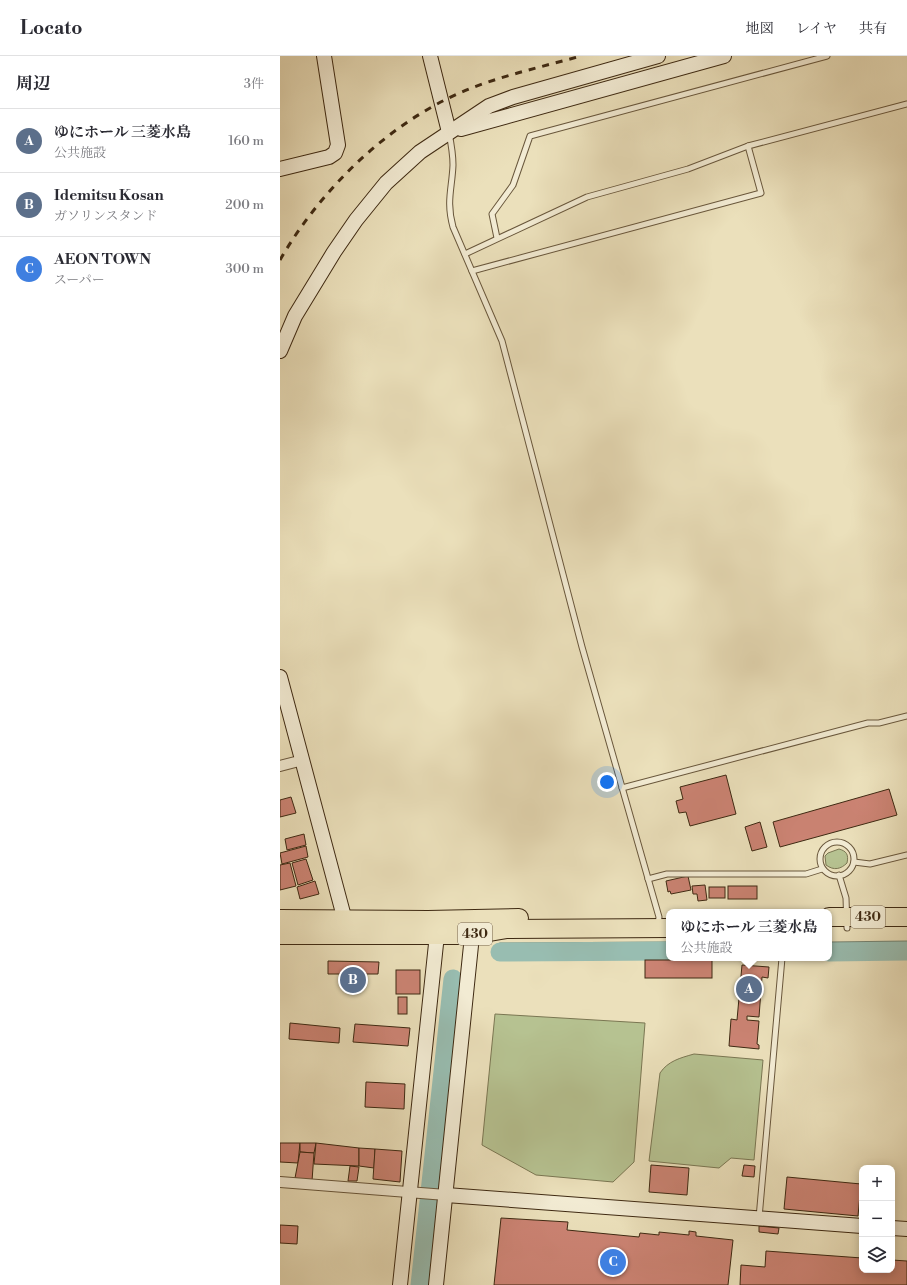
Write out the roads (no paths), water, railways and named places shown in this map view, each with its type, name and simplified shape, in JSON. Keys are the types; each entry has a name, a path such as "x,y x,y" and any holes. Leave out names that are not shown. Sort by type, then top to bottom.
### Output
{"highway":[{"name":"430","path":"832,927 847,923 907,917"},
{"name":"430","path":"832,918 847,923 907,928"},
{"name":"430","path":"280,919 347,927 473,927 507,929 664,922"},
{"name":"430","path":"280,935 347,927"}],"street":[{"path":"280,170 329,157 335,153 338,145 324,56"},
{"path":"430,56 449,132"},
{"path":"280,350 295,316 334,252 356,220 392,178 420,152 489,106 513,97 658,56"},
{"path":"449,132 724,56"},
{"path":"280,678 284,711 303,760 347,927"},
{"path":"280,766 303,760"},
{"path":"436,1285 440,1195 473,927"},
{"path":"400,1285 415,1193 438,928"},
{"path":"280,1182 859,1226"},
{"path":"895,1228 907,1229"}],"lane":[{"path":"497,238 492,214 513,185 530,136 827,56"},
{"path":"465,254 587,198 688,169 748,146 907,104"},
{"path":"449,132 453,164 448,197 449,212 502,341 582,647 648,879 664,922"},
{"path":"472,271 761,193 748,146"},
{"path":"622,788 868,724 879,723 907,716"},
{"path":"839,843 849,847 854,857 854,862 848,872 839,875 830,875 822,869 819,860 820,854 826,846 839,843"},
{"path":"854,862 870,864 907,855"},
{"path":"648,879 667,874 806,874 822,869"},
{"path":"839,875 846,898 847,923"},
{"path":"759,1218 782,961"}],"waterway":[{"path":"832,943 907,942"},
{"path":"500,944 666,943"},
{"path":"500,952 666,951"},
{"path":"832,952 907,951"},
{"path":"414,1285 448,978"},
{"path":"420,1285 453,979"}],"railway":[{"path":"280,260 297,233 338,181 388,136 415,117 444,100 487,82 581,56"}],"place":[{"name":"Idemitsu Kosan","path":"353,980"},
{"name":"ゆにホール 三菱水島","path":"749,989"},
{"name":"AEON TOWN","path":"613,1262"}]}
